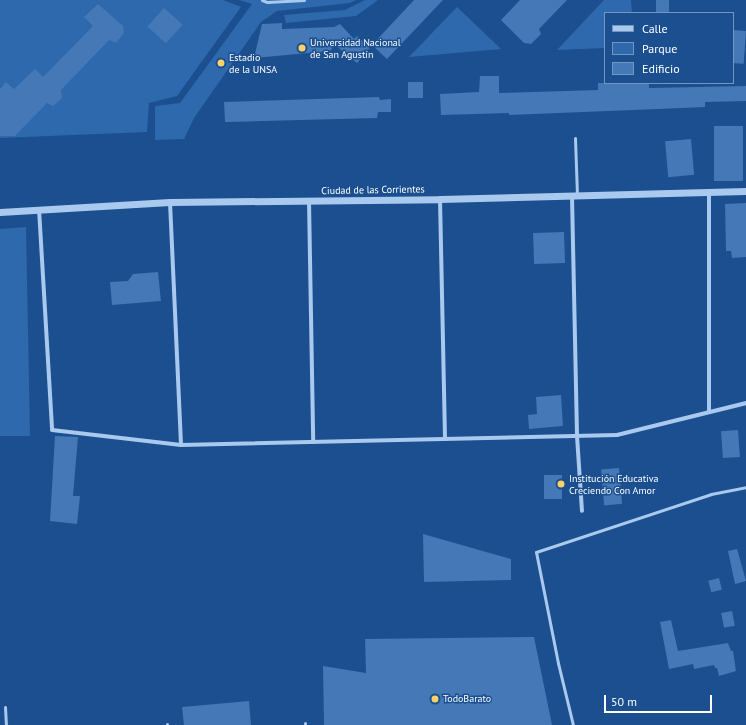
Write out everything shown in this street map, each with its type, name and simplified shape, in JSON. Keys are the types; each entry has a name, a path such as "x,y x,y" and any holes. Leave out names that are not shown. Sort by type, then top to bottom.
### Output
{"street":[{"name":"Ciudad de las Corrientes","path":"0,212 170,202 440,199 746,191"},
{"path":"709,192 709,411"},
{"path":"574,196 577,436 582,511"},
{"path":"440,199 445,439"},
{"path":"309,201 313,442"},
{"path":"170,202 180,445"},
{"path":"39,209 52,430 180,445 617,435 746,403"}],"lane":[{"path":"262,0 267,2 304,0"},
{"path":"574,196 575,138"},
{"path":"573,725 558,663 536,552 711,494 746,487"},
{"path":"5,707 6,725"}],"green space":[{"path":"0,0 223,0 241,7 177,96 149,103 147,132 0,138"},
{"name":"Estadio de la UNSA","path":"239,0 356,0 350,3 277,11 261,22 194,118 184,139 155,140 155,106 180,103 252,4"},
{"path":"365,0 378,0 356,16 286,23 284,15 345,10"},
{"path":"604,0 631,0 632,12 604,12 604,48 557,50"},
{"path":"457,7 501,49 409,57"},
{"path":"26,227 30,436 0,436 0,229"}],"building":[{"path":"414,0 443,0 387,59 372,45"},
{"path":"520,0 567,0 539,29 541,34 531,44 524,43 501,20"},
{"path":"656,0 669,0 669,12 656,12"},
{"path":"98,4 123,26 124,33 116,43 109,40 61,90 62,98 53,106 47,103 15,136 0,136 0,89 6,82 14,89 35,69 43,77 93,26 84,17"},
{"path":"164,8 183,25 166,43 147,27"},
{"path":"282,23 282,29 334,27 340,24 354,39 357,36 370,48 357,63 335,45 330,51 254,58 262,24"},
{"path":"734,30 746,31 744,64 734,63"},
{"path":"480,76 499,76 499,93 598,90 598,83 649,84 649,88 746,86 746,101 705,102 705,107 509,115 509,113 441,115 440,94 479,92"},
{"path":"408,82 423,82 423,98 408,98"},
{"path":"379,97 380,100 391,99 391,112 378,112 377,118 225,122 224,102"},
{"path":"714,126 743,126 743,181 714,181"},
{"path":"691,139 694,175 668,177 665,141"},
{"path":"746,203 746,257 732,258 731,251 726,251 725,204"},
{"path":"564,232 565,263 534,264 533,233"},
{"path":"158,272 161,301 112,305 110,282 128,281 133,274"},
{"path":"561,395 563,426 529,429 528,415 537,414 536,397"},
{"path":"738,430 740,457 723,458 721,431"},
{"path":"55,436 78,437 73,496 80,496 77,524 50,521"},
{"path":"619,468 622,504 604,505 601,470"},
{"path":"544,475 562,475 562,499 544,499"},
{"path":"423,534 511,559 511,580 424,582"},
{"path":"737,549 746,581 735,584 728,551"},
{"path":"719,578 722,590 711,592 708,581"},
{"path":"732,611 735,626 724,628 721,613"},
{"path":"671,620 678,651 728,643 731,651 733,651 736,671 719,676 717,668 715,668 714,665 694,669 693,664 669,669 660,622"},
{"name":"TodoBarato","path":"534,637 552,725 324,725 323,666 366,673 365,639"},
{"path":"249,701 251,725 184,725 182,707"}],"place":[{"name":"Universidad Nacional de San Agustín","path":"302,48"},
{"name":"Estadio de la UNSA","path":"221,63"},
{"name":"Institución Educativa Creciendo Con Amor","path":"561,484"},
{"name":"TodoBarato","path":"435,699"}]}
